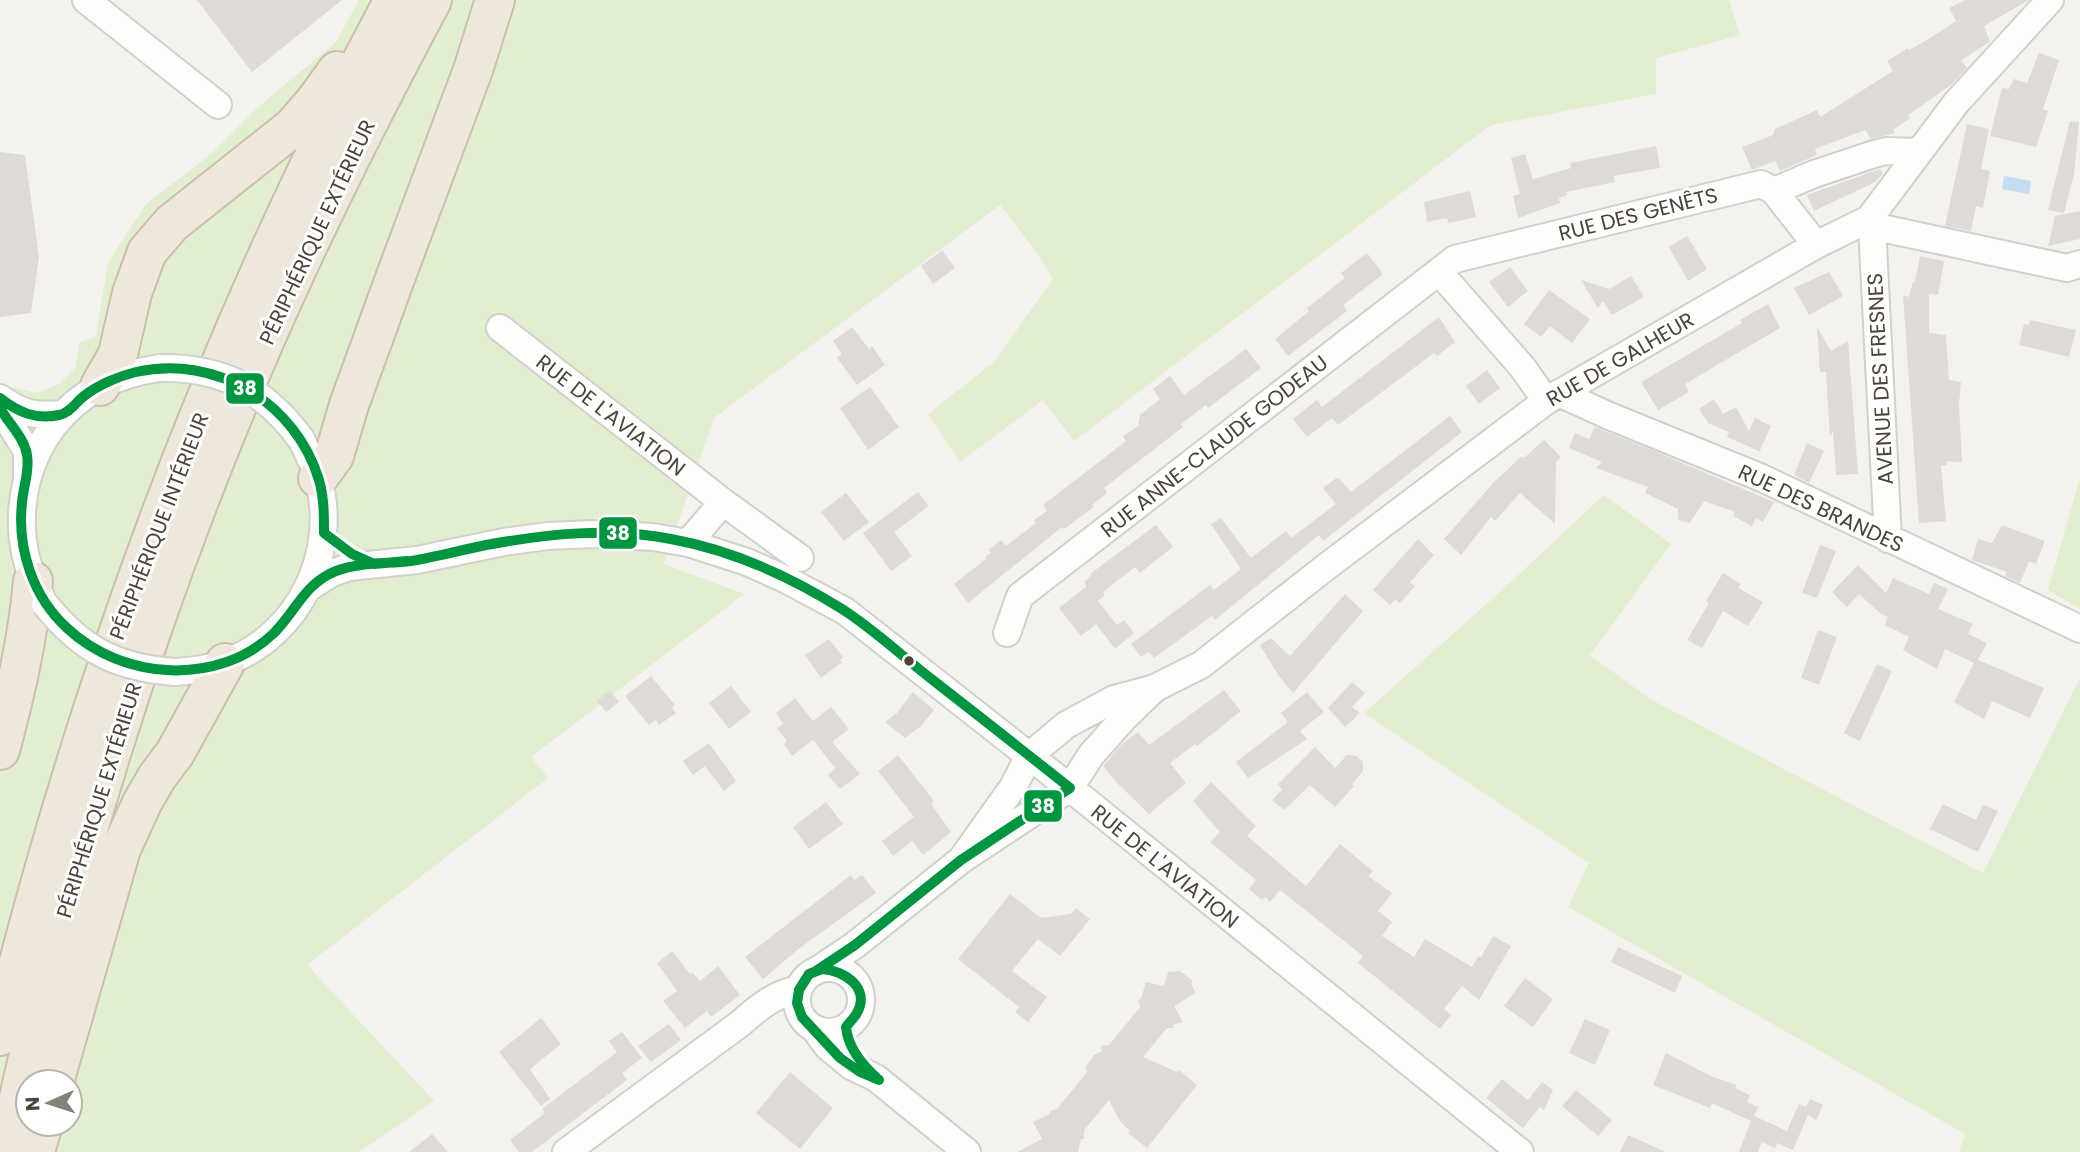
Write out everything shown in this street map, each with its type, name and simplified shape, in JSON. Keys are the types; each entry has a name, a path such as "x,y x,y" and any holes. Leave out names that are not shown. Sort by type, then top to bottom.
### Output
{"highway":[{"name":"PÉRIPHÉRIQUE INTÉRIEUR","path":"0,1036 22,946 67,787 103,674 178,470 233,336 305,176 394,0"},
{"name":"PÉRIPHÉRIQUE EXTÉRIEUR","path":"7,1152 46,989 99,794 134,682 177,563 258,355 357,146 432,0"},
{"path":"318,478 334,456 349,405 473,70 495,0"},
{"path":"100,386 118,354 139,270 147,252 160,234 293,127 345,59 371,44"},
{"path":"0,750 15,695 35,582"},
{"path":"58,1068 121,849 142,803 175,753 225,663"}],"street":[{"path":"86,0 218,105"},
{"name":"RUE DE GALHEUR","path":"1029,756 1066,725 1114,699 1155,688 1201,665 1552,397 1816,245 1871,223 1956,103 2050,0"},
{"path":"1816,245 1774,191 1874,154 1886,151 1919,152"},
{"name":"RUE DES GENÊTS","path":"1440,273 1455,259 1606,220 1760,184 1774,191"},
{"path":"1871,223 2067,268 2080,264"},
{"name":"AVENUE DES FRESNES","path":"1871,223 1888,539"},
{"path":"1440,273 1522,368 1552,397"},
{"name":"RUE ANNE-CLAUDE GODEAU","path":"1007,633 1020,596 1440,273"},
{"name":"RUE DE L'AVIATION","path":"500,328 723,502 800,558"},
{"path":"0,520 25,488 42,442 63,414 100,386 129,374 160,368 202,371 240,384 274,407 301,439 318,478 324,505 324,533 319,561 308,588 290,616 254,649 225,663 200,670 175,672 137,668 101,655 71,632 35,582 0,542"},
{"name":"RUE DES BRANDES","path":"1552,397 1607,415 1762,478 2080,629"},
{"path":"0,398 23,413 63,414"},
{"path":"0,408 26,451 21,521 35,582"},
{"path":"688,542 723,502"},
{"path":"324,533 352,554 374,564"},
{"name":"RUE DE L'AVIATION","path":"308,588 332,573 349,567 417,560 548,536 623,535 688,542 747,562 785,579 845,611 1070,788 1520,1152"},
{"name":"RUE DE GALHEUR","path":"1070,788 1091,755 1155,688"},
{"path":"961,860 1013,787 1029,756"},
{"path":"807,1001 855,945 961,860 1070,788"},
{"path":"566,1152 741,1023 757,1008 789,991 807,1001 830,1032 846,1027 860,1006 854,981 841,971 829,968 807,1001"},
{"path":"807,1001 827,1046 851,1066 876,1078 967,1152"},
{"path":"846,1027 847,1041 851,1048 876,1078"}],"green space":[{"path":"359,0 1729,0 1740,35 1656,58 1656,94 1491,125 1074,441 1043,400 960,462 928,414 994,362 1053,279 1037,253 1000,205 714,418 664,564 744,594 531,757 548,778 307,965 434,1101 359,1152 0,1152 0,392 15,388 37,393 59,384 76,367 79,343 96,336 108,263 146,204 211,154 257,108 336,42"},
{"path":"2080,477 2080,609 2048,590"},
{"path":"1604,495 1671,544 1590,655 1650,699 1983,873 2080,678 2080,1152 1959,1152 1965,1134 1568,907 1589,863 1364,713"}],"water":[{"path":"2004,176 2031,181 2029,194 2002,189"}],"building":[{"path":"197,0 342,0 252,72"},
{"path":"1965,0 2029,0 1984,26 1990,42 1961,60 1967,68 1951,85 1908,115 1910,118 1893,130 1895,133 1871,139 1865,130 1815,149 1817,155 1780,171 1775,161 1752,170 1742,147 1773,135 1775,129 1817,110 1820,117 1893,71 1887,61 1956,21 1949,8"},
{"path":"2039,53 2059,60 2043,109 2048,111 2036,147 1990,136 2002,88 2009,89 2014,79 2027,83"},
{"path":"2070,121 2079,122 2074,174 2064,213 2048,210"},
{"path":"1967,124 1989,129 1981,169 1990,171 1983,208 1976,206 1971,231 1945,226"},
{"path":"1656,146 1660,168 1614,176 1615,182 1566,192 1567,195 1559,198 1560,203 1518,218 1513,196 1520,194 1511,158 1525,154 1533,179 1571,168 1570,163"},
{"path":"0,152 25,155 39,257 31,313 0,317"},
{"path":"1880,169 1883,174 1875,182 1814,211 1807,195"},
{"path":"1470,191 1476,217 1449,223 1447,218 1427,222 1424,202"},
{"path":"2080,211 2080,239 2048,246 2055,216"},
{"path":"1687,236 1707,269 1688,281 1669,247"},
{"path":"942,250 955,268 933,284 921,266"},
{"path":"1367,253 1383,274 1343,305 1347,311 1288,356 1275,339 1309,311 1307,308 1345,278 1341,273"},
{"path":"1920,256 1944,261 1938,295 1929,294 1929,333 1946,335 1949,380 1961,382 1959,404 1962,462 1946,461 1947,465 1941,466 1946,521 1919,523 1903,295 1909,297"},
{"path":"1510,267 1528,291 1508,307 1489,282"},
{"path":"1829,272 1843,296 1809,315 1794,288"},
{"path":"1631,276 1644,297 1612,315 1603,301 1598,308 1581,280 1609,289"},
{"path":"1549,290 1590,319 1572,343 1550,326 1541,337 1524,324"},
{"path":"1768,304 1780,328 1685,384 1689,392 1658,410 1641,382 1742,323 1740,320"},
{"path":"1439,317 1455,342 1437,356 1434,353 1338,425 1332,418 1307,437 1293,419 1317,400 1322,407"},
{"path":"2030,320 2076,330 2069,357 2019,345 2024,324 2029,325"},
{"path":"852,327 869,349 872,346 885,365 857,385 837,358 842,354 833,341"},
{"path":"1817,327 1831,351 1848,341 1858,474 1836,475 1833,431 1830,437 1826,372 1820,372"},
{"path":"1246,349 1261,368 1208,408 1206,405 1181,424 1183,427 1104,488 1107,493 1092,505 1094,507 1064,529 1062,527 968,603 954,584 986,559 991,553 989,550 1001,540 1006,546 1036,523 1034,520 1047,511 1043,505 1126,441 1123,436 1138,426 1140,415 1160,399 1153,389 1170,376 1184,395"},
{"path":"1487,370 1500,388 1479,404 1466,386"},
{"path":"870,387 899,427 868,450 840,408"},
{"path":"1714,399 1723,414 1736,407 1749,431 1755,418 1771,426 1761,452 1727,437 1729,432 1708,423 1699,409"},
{"path":"1450,416 1462,432 1323,541 1319,535 1215,620 1212,616 1154,658 1149,652 1141,657 1131,644 1210,585 1214,590 1241,569 1211,524 1221,518 1251,558 1286,531 1291,538 1336,504 1323,488 1335,479 1339,478 1351,492"},
{"path":"1595,427 1774,502 1763,522 1756,518 1752,526 1733,516 1735,512 1704,501 1690,523 1678,520 1678,509 1645,493 1648,487 1596,468 1602,462 1569,448 1575,433 1589,439"},
{"path":"1544,440 1561,457 1556,462 1555,524 1520,493 1495,521 1491,517 1461,555 1444,539 1494,482"},
{"path":"1807,443 1824,451 1809,483 1794,475"},
{"path":"918,492 929,506 894,532 912,556 891,571 863,533"},
{"path":"846,493 869,522 844,541 821,512"},
{"path":"1156,525 1173,547 1140,573 1135,567 1103,592 1105,595 1098,601 1117,625 1124,620 1134,633 1115,649 1096,624 1081,636 1059,608 1087,586 1084,582 1090,574"},
{"path":"2002,525 2045,541 2036,564 2029,561 2020,583 2005,576 2007,572 1972,560 1978,539 1992,543"},
{"path":"1418,539 1434,555 1410,582 1415,586 1400,603 1395,599 1390,605 1373,590"},
{"path":"1820,545 1836,551 1817,598 1802,593"},
{"path":"1858,565 1886,593 1893,578 1929,594 1934,583 1948,589 1938,609 1973,624 1968,634 1987,643 1978,660 2044,688 2030,718 1992,701 1984,719 1954,702 1974,663 1945,649 1937,669 1903,650 1909,637 1885,625 1888,617 1859,594 1847,607 1832,592"},
{"path":"1723,573 1741,584 1738,588 1763,602 1748,626 1723,611 1702,648 1687,640"},
{"path":"1345,594 1363,611 1293,693 1278,675 1260,645 1271,638 1290,656"},
{"path":"1818,630 1837,637 1819,685 1801,678"},
{"path":"829,639 843,657 840,660 842,662 821,678 805,655"},
{"path":"1877,664 1892,671 1860,741 1844,733"},
{"path":"651,676 675,705 672,707 676,713 659,725 656,720 649,725 625,696"},
{"path":"1352,682 1365,693 1352,707 1360,713 1345,727 1328,708"},
{"path":"731,686 751,712 729,729 709,703"},
{"path":"610,690 619,702 606,712 597,701"},
{"path":"1224,690 1241,711 1197,746 1195,744 1170,763 1186,783 1149,814 1103,766 1121,745 1138,732 1149,745"},
{"path":"913,692 934,710 920,727 905,738 885,722 897,713"},
{"path":"1307,692 1324,712 1300,731 1307,739 1248,778 1236,762 1288,722 1281,713"},
{"path":"795,698 813,721 831,707 849,729 832,742 860,774 840,789 828,775 835,768 813,740 792,756 784,744 787,741 777,728 783,724 776,713"},
{"path":"709,743 736,781 724,791 705,766 693,775 683,761"},
{"path":"1315,747 1335,768 1347,755 1357,756 1363,762 1363,771 1352,784 1354,786 1335,807 1310,785 1284,810 1272,800 1282,790 1278,784"},
{"path":"898,755 934,801 931,804 951,832 923,855 912,841 893,856 882,841 914,817 878,771"},
{"path":"1211,782 1256,826 1247,836 1306,886 1340,844 1373,871 1368,876 1392,893 1378,911 1392,922 1382,936 1414,957 1425,939 1472,967 1493,936 1511,946 1479,1000 1462,986 1444,1009 1451,1015 1440,1029 1358,963 1363,956 1280,890 1270,902 1265,897 1262,900 1249,889 1256,880 1210,842 1220,832 1193,801"},
{"path":"826,802 843,824 809,849 793,827"},
{"path":"1943,804 1976,820 1983,805 1998,811 1978,852 1930,829"},
{"path":"851,875 854,880 862,875 876,893 801,947 763,979 745,957"},
{"path":"1010,894 1041,918 1071,914 1076,908 1090,919 1060,956 1038,939 1012,971 1047,997 1028,1022 1015,1012 1019,1007 958,959"},
{"path":"1618,947 1682,976 1675,993 1611,962"},
{"path":"672,951 690,974 692,972 700,981 718,966 740,995 711,1017 707,1011 685,1028 663,1001 677,991 657,963"},
{"path":"1180,971 1193,981 1191,984 1196,993 1174,1006 1183,1022 1173,1025 1174,1028 1167,1028 1143,1057 1177,1072 1179,1070 1197,1085 1147,1148 1128,1133 1130,1131 1120,1121 1109,1100 1084,1130 1084,1139 1081,1139 1078,1152 1017,1152 1042,1139 1033,1122 1057,1109 1087,1072 1086,1067 1094,1055 1102,1051 1101,1046 1109,1045 1140,1007 1138,1000 1141,999 1146,982 1164,986 1168,972"},
{"path":"1525,978 1553,999 1533,1027 1504,1006"},
{"path":"541,1018 561,1044 530,1069 550,1099 541,1106 499,1052"},
{"path":"1585,1019 1610,1030 1595,1065 1569,1053"},
{"path":"669,1024 681,1040 651,1062 638,1046"},
{"path":"622,1032 642,1058 622,1073 627,1080 532,1152 519,1152 510,1140 545,1113 542,1109 617,1052 609,1041"},
{"path":"1666,1053 1713,1077 1737,1085 1735,1088 1750,1095 1747,1102 1758,1107 1754,1116 1787,1131 1799,1104 1806,1107 1810,1099 1823,1105 1816,1120 1808,1115 1793,1150 1777,1143 1775,1148 1762,1142 1758,1152 1739,1152 1751,1121 1712,1103 1710,1108 1653,1085"},
{"path":"790,1072 833,1108 800,1149 756,1113"},
{"path":"1502,1079 1528,1100 1542,1082 1553,1090 1544,1110 1540,1107 1523,1128 1486,1098"},
{"path":"1576,1090 1612,1120 1598,1136 1562,1106"},
{"path":"432,1134 448,1152 409,1152"},
{"path":"1628,1135 1666,1152 1620,1152"}],"transit line":[{"name":"38","path":"0,398 27,414 50,416 66,412 102,385 136,372 166,368 195,370 223,378 249,390 272,407 292,428 308,453 319,480 323,499 324,533 352,554 374,564 407,561"},
{"name":"38","path":"0,408 20,436 27,455 28,467 22,503 22,538 25,555 37,587 55,616 67,628 89,645 115,658 142,667 170,670 198,669 226,662 251,650 274,633 316,583 345,568 411,561 486,545 555,535 648,535 716,550 760,566 822,597 866,626 1070,788 961,860 855,945 816,971"},
{"name":"38","path":"822,969 839,973 858,988 860,1004 857,1013 846,1027 847,1035 857,1056 879,1080 860,1072 840,1058 802,1017 797,1003 799,990 809,974 822,969"}]}
